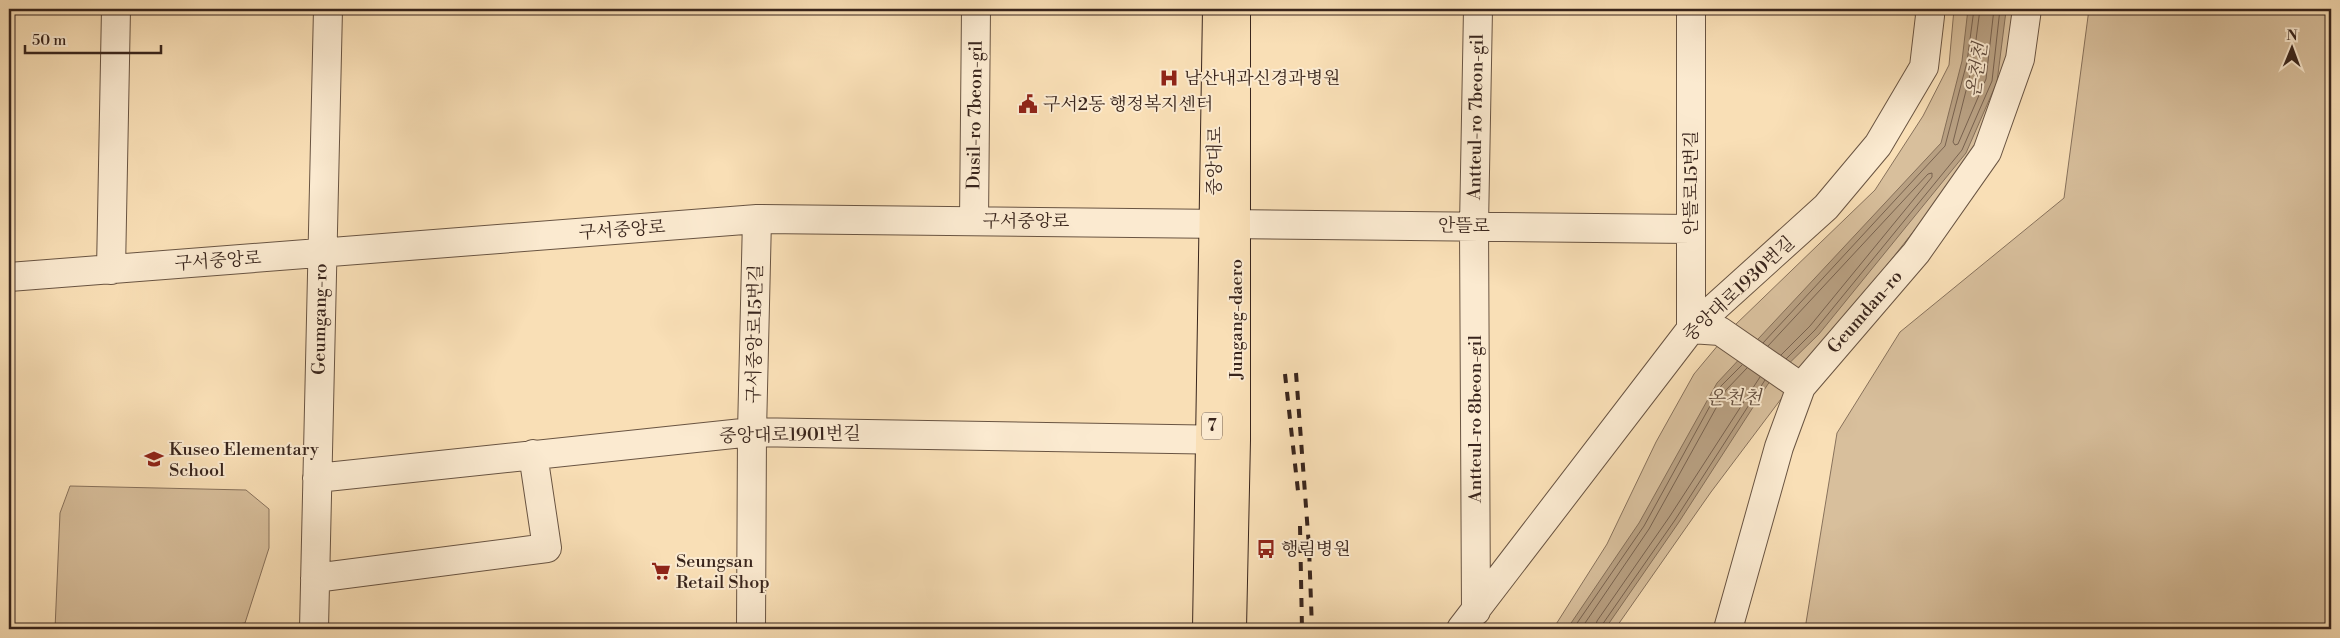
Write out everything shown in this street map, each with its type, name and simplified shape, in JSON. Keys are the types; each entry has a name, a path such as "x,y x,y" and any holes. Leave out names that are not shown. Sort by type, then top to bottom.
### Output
{"main road":[{"name":"중앙대로","path":"1217,9 1226,223"},
{"name":"Jungang-daero","path":"1232,629 1224,439 1226,223 1236,9"},
{"name":"Jungang-daero","path":"1207,629 1224,439"}],"street":[{"path":"111,270 116,9"},
{"name":"Geumgang-ro","path":"314,629 328,9"},
{"name":"Dusil-ro 7beon-gil","path":"974,221 976,9"},
{"name":"Antteul-ro 7beon-gil","path":"1474,226 1478,9"},
{"name":"안뜰로15번길","path":"1691,9 1691,329"},
{"name":"중앙대로1930번길","path":"1469,620 1691,329 1826,207 1878,145 1924,67 1930,16 1929,9"},
{"name":"Geumdan-ro","path":"1728,629 1779,447 1793,381 1916,253 1987,152 2020,59 2027,9"},
{"name":"구서중앙로","path":"9,277 757,219 1226,223"},
{"name":"구서중앙로15번길","path":"751,629 752,432 757,219"},
{"name":"안뜰로","path":"1226,223 1691,229"},
{"name":"Antteul-ro 8beon-gil","path":"1469,620 1474,226"},
{"path":"1691,329 1720,331 1793,381"},
{"name":"중앙대로1901번길","path":"317,478 752,432 1224,439"},
{"path":"315,578 547,548 533,454"}],"shaded area":[{"path":"1954,9 2013,9 2016,33 1978,150 1784,395 1711,492 1615,629 1553,629 1607,544 1656,442 1694,374 1734,326 1875,190 1923,116 1949,65"},
{"path":"2089,9 2331,9 2331,629 1805,629 1837,433 1900,332 2064,198"},
{"path":"70,486 246,490 269,509 269,548 245,623 203,629 55,629 60,513"}],"water":[{"name":"온천천","path":"1968,9 2005,9 2006,11 1997,82 1966,153 1819,334 1768,384 1679,522 1605,629 1567,629 1639,523 1717,383 1941,143 1962,61"}],"railway":[{"path":"1296,373 1309,547 1312,629"},
{"path":"1285,374 1298,491"},
{"path":"1300,526 1302,629"}],"place":[{"name":"남산내과신경과병원","path":"1169,78"},
{"name":"구서2동 행정복지센터","path":"1028,104"},
{"name":"Kuseo Elementary School","path":"154,459"},
{"name":"행림병원","path":"1266,549"},
{"name":"Seungsan Retail Shop","path":"661,571"}]}
